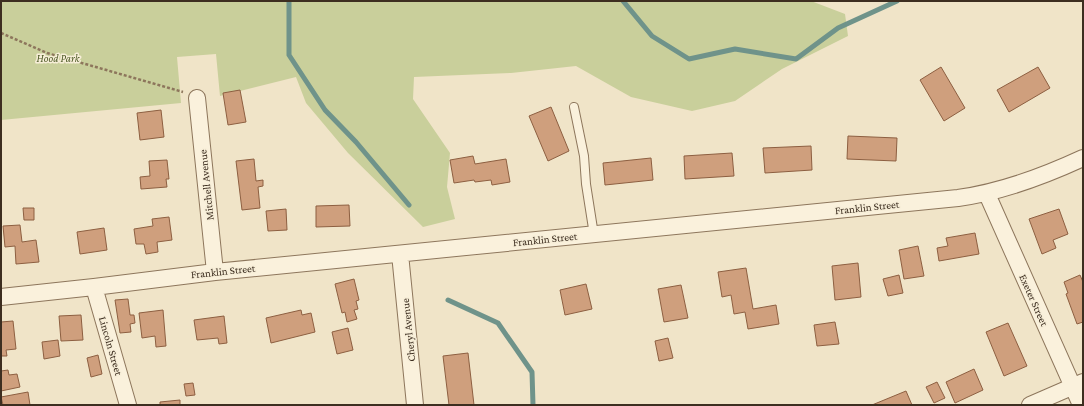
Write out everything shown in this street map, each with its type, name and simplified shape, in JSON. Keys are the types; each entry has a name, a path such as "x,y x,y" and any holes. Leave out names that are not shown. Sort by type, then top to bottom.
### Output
{"street":[{"name":"Mitchell Avenue","path":"197,98 215,272"},
{"name":"Franklin Street","path":"1,297 215,272 594,235 987,194 1021,184 1083,158"},
{"name":"Exeter Street","path":"987,194 1078,384 1081,405"},
{"name":"Cheryl Avenue","path":"400,254 415,405"},
{"name":"Lincoln Street","path":"94,287 128,405"},
{"path":"1030,405 1078,384"}],"lane":[{"path":"574,107 584,156 586,184 594,235"}],"path":[{"path":"1,33 47,53 174,89 197,98"}],"green space":[{"name":"Hood Park","path":"1,1 811,1 845,14 848,36 782,69 735,101 692,111 631,97 576,66 511,73 414,77 413,99 450,153 447,187 455,219 423,227 348,153 306,103 296,77 220,96 216,54 177,57 181,103 1,120"}],"building":[{"path":"941,67 965,108 944,121 920,80"},
{"path":"1038,67 1050,88 1009,112 997,90"},
{"path":"240,90 246,122 228,125 223,93"},
{"path":"551,107 569,151 548,161 529,116"},
{"path":"161,110 164,137 140,140 137,113"},
{"path":"848,136 897,138 896,161 847,159"},
{"path":"811,146 812,170 765,173 763,148"},
{"path":"732,153 734,176 685,179 684,156"},
{"path":"473,156 475,164 506,159 510,182 492,185 491,180 475,182 474,180 454,183 450,160"},
{"path":"651,158 653,180 605,185 603,163"},
{"path":"254,159 256,181 263,180 263,186 258,187 260,208 242,210 236,161"},
{"path":"167,160 169,179 166,179 167,187 141,189 140,177 150,176 149,161"},
{"path":"349,205 350,226 316,227 316,206"},
{"path":"23,208 34,208 34,220 24,220"},
{"path":"286,209 287,230 268,231 266,211"},
{"path":"1059,209 1068,234 1053,240 1056,248 1042,254 1029,219"},
{"path":"169,217 172,240 157,242 158,252 146,254 144,244 136,244 134,229 153,226 152,219"},
{"path":"20,225 22,242 36,240 39,262 16,264 15,246 5,247 3,226"},
{"path":"104,228 107,250 80,254 77,232"},
{"path":"975,233 979,254 939,261 937,248 948,246 946,238"},
{"path":"918,246 924,276 904,279 899,250"},
{"path":"858,263 861,297 835,300 832,266"},
{"path":"746,268 753,309 776,305 779,324 748,329 745,312 734,314 731,295 722,297 718,272"},
{"path":"899,275 903,293 888,296 883,279"},
{"path":"1080,275 1083,282 1083,322 1077,324 1066,294 1068,293 1064,282"},
{"path":"354,279 359,300 356,301 358,309 354,310 357,319 347,322 345,312 342,313 335,284"},
{"path":"586,284 592,309 565,315 560,290"},
{"path":"681,285 688,318 664,322 658,289"},
{"path":"128,299 130,315 134,315 135,323 130,324 131,332 120,333 115,300"},
{"path":"163,310 166,346 156,347 155,336 142,338 139,313"},
{"path":"301,310 302,315 311,313 315,332 271,343 266,318"},
{"path":"81,315 83,340 61,341 59,316"},
{"path":"224,316 227,343 219,344 218,338 197,340 194,320"},
{"path":"13,321 16,349 6,350 7,356 1,356 1,322"},
{"path":"835,322 839,344 817,346 814,325"},
{"path":"1008,323 1027,366 1004,376 986,332"},
{"path":"348,328 353,350 337,354 332,332"},
{"path":"668,338 673,358 659,361 655,341"},
{"path":"58,340 60,356 44,359 42,342"},
{"path":"468,353 474,405 449,405 443,356"},
{"path":"98,355 102,374 91,377 87,358"},
{"path":"974,369 983,390 955,403 946,382"},
{"path":"8,370 9,375 17,374 20,387 1,391 1,371"},
{"path":"937,382 945,398 934,403 926,387"},
{"path":"193,383 195,395 186,396 184,384"},
{"path":"906,391 912,405 872,405"},
{"path":"28,392 30,405 3,405 1,397"},
{"path":"180,400 180,405 160,405 160,402"}],"waterway":[{"path":"289,1 289,55 325,110 356,142 409,205"},
{"path":"623,1 652,36 689,59 735,49 796,59 838,28 897,1"},
{"path":"448,300 498,323 532,372 533,405"}]}
